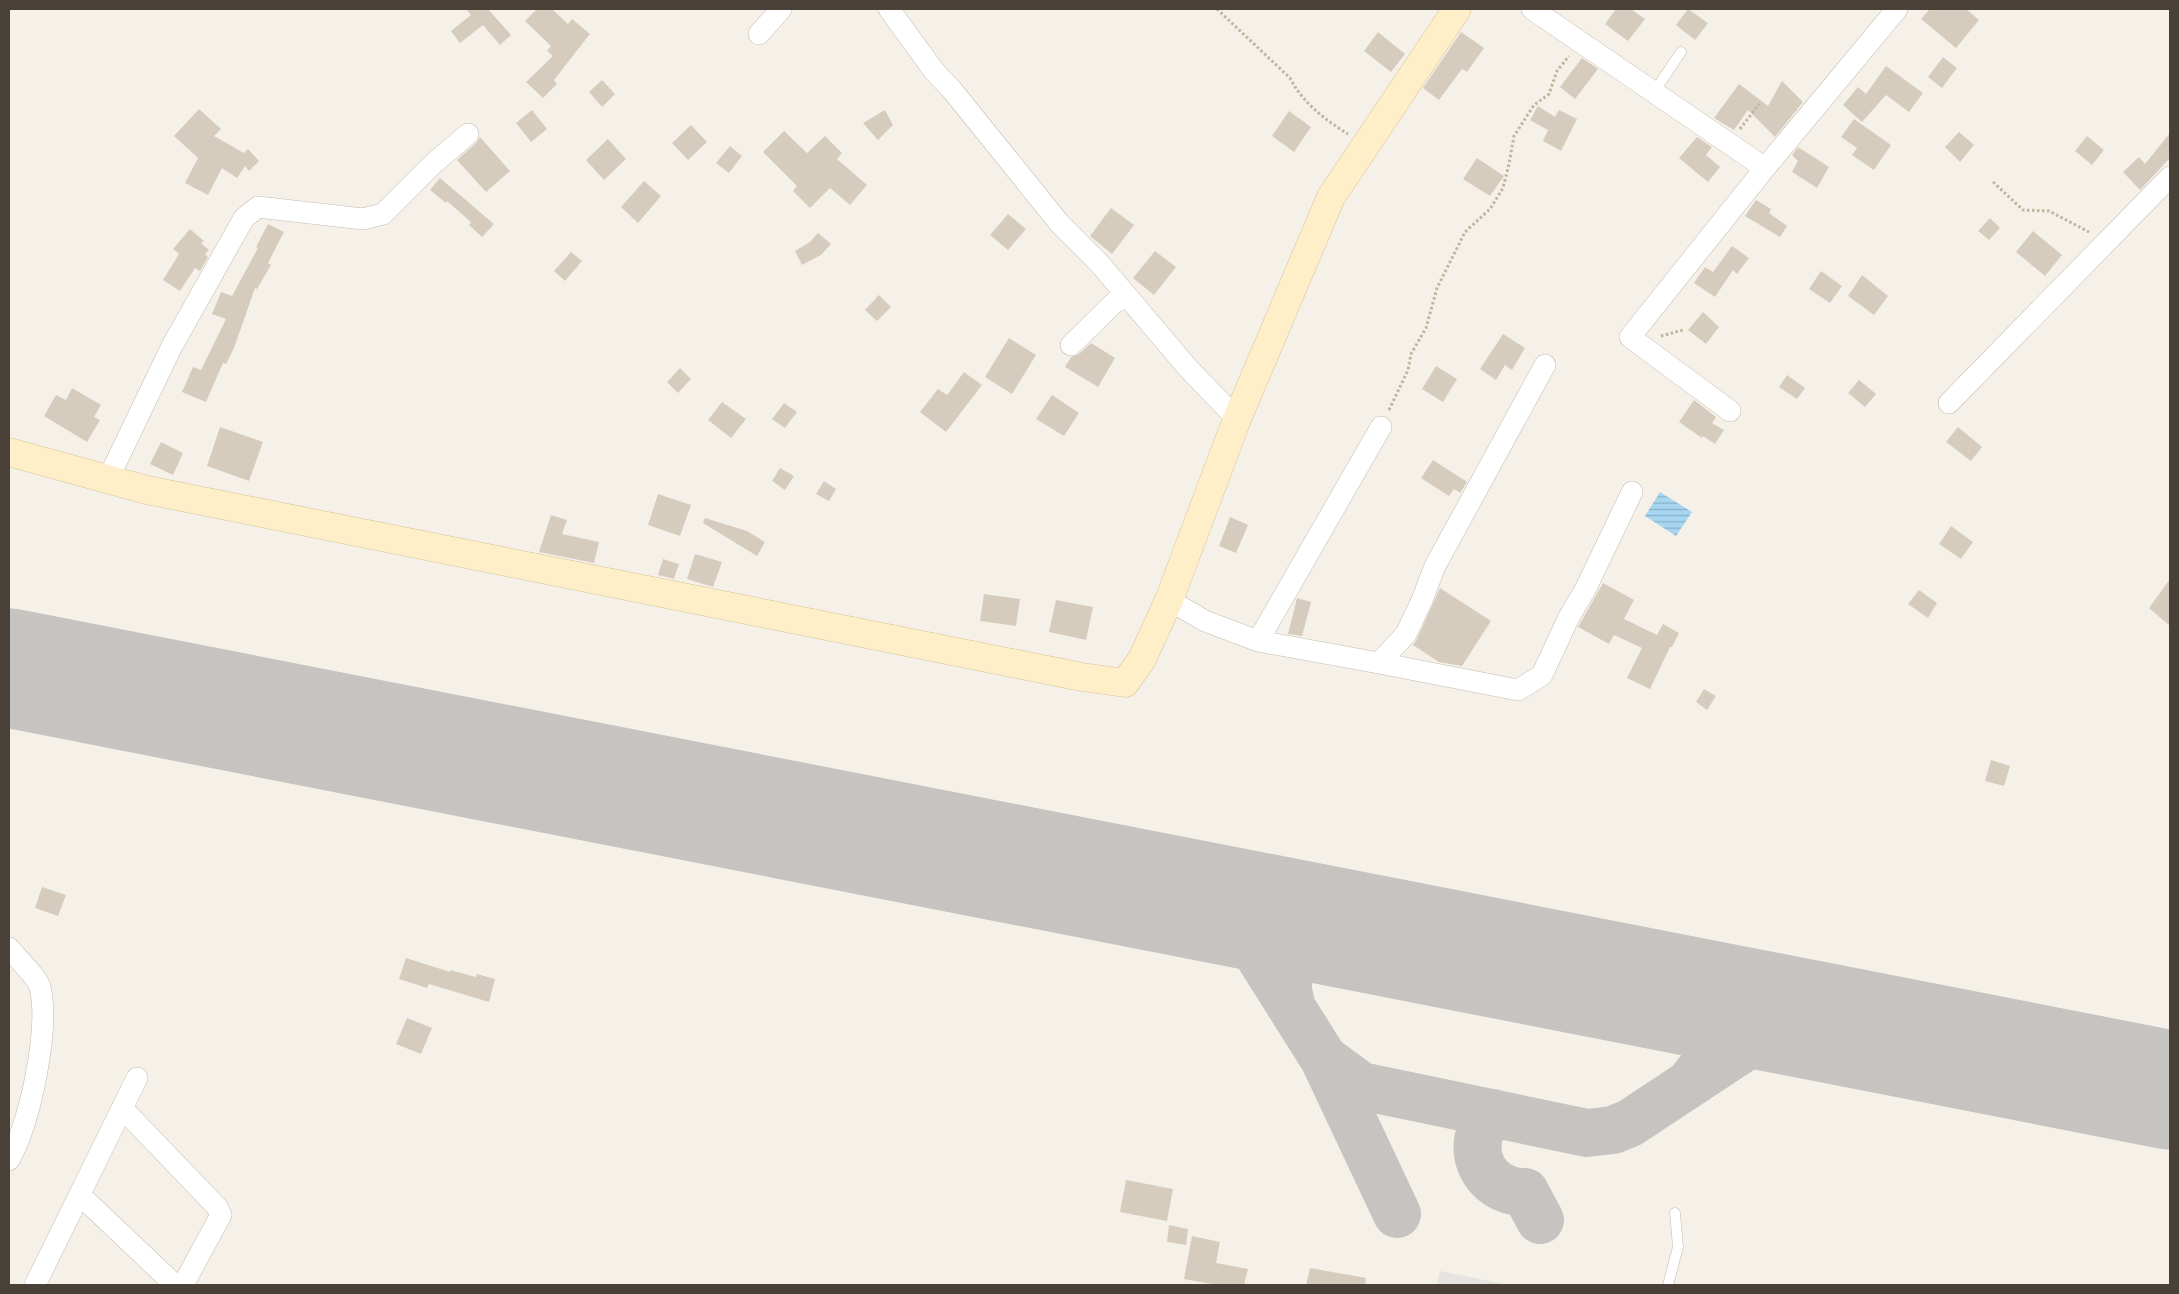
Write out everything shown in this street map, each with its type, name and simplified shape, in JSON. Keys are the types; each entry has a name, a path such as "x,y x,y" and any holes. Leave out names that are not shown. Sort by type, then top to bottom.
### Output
{"street":[{"path":"759,34 781,9"},
{"path":"888,9 934,71 952,90 1060,224 1099,263 1188,368 1237,418"},
{"path":"9,452 147,490 706,603 1082,677 1125,683 1142,659 1169,600 1237,418 1331,197 1457,9"},
{"path":"1532,9 1765,168"},
{"path":"1730,411 1630,336 1765,168 1897,9"},
{"path":"108,479 172,346 244,218 258,207 363,219 383,214 433,164 468,134"},
{"path":"1950,403 2170,177"},
{"path":"1071,345 1115,302 1127,296"},
{"path":"1379,663 1406,634 1435,566 1545,365"},
{"path":"1258,641 1380,427"},
{"path":"1169,600 1205,621 1258,641 1518,690 1542,675 1632,492"},
{"path":"9,948 40,985 43,1025 38,1062 25,1122 9,1160"},
{"path":"35,1285 137,1078"},
{"path":"122,1108 217,1207 221,1215 183,1285"},
{"path":"80,1195 175,1285"}],"lane":[{"path":"1654,92 1681,52"},
{"path":"1668,1285 1678,1247 1675,1213"}],"path":[{"path":"1217,9 1290,78 1297,92 1330,123 1365,145"},
{"path":"1380,427 1408,370 1411,354 1426,328 1438,288 1465,232 1490,210 1502,188 1514,136 1534,105 1549,94 1557,71 1579,41"},
{"path":"1729,143 1759,104"},
{"path":"1993,182 2023,210 2049,211 2107,242"}],"shaded area":[{"path":"1440,1271 1509,1285 1437,1285"}],"water":[{"path":"1660,492 1692,512 1676,536 1645,516"}],"building":[{"path":"466,9 488,9 511,35 500,45 483,25 460,43 451,31 471,15"},
{"path":"537,9 552,9 568,24 572,19 590,34 554,80 557,84 543,98 526,82 553,56 547,51 551,46 525,21"},
{"path":"1616,9 1631,9 1645,19 1628,41 1605,24"},
{"path":"1688,9 1708,23 1695,40 1676,25"},
{"path":"1930,9 1966,9 1979,20 1956,48 1921,19"},
{"path":"1378,32 1405,54 1391,72 1364,51"},
{"path":"1461,32 1484,48 1467,72 1462,69 1439,100 1423,88"},
{"path":"1943,57 1957,68 1942,88 1928,77"},
{"path":"1582,58 1598,69 1575,99 1560,87"},
{"path":"1886,66 1923,93 1909,112 1886,95 1862,122 1843,105 1858,87 1866,94"},
{"path":"602,80 615,94 602,107 589,92"},
{"path":"1782,81 1803,102 1775,137 1748,110 1734,130 1714,118 1739,84 1768,106"},
{"path":"1538,106 1555,117 1559,110 1577,119 1561,151 1543,141 1548,130 1530,120"},
{"path":"199,109 221,129 214,136 244,153 248,149 259,161 249,171 245,166 237,178 222,168 208,195 185,183 198,158 174,136"},
{"path":"532,110 547,129 531,142 516,123"},
{"path":"885,110 893,125 878,140 863,123"},
{"path":"1289,111 1311,127 1294,152 1272,136"},
{"path":"1854,119 1891,145 1874,170 1852,155 1857,148 1841,137"},
{"path":"691,125 707,142 688,160 672,143"},
{"path":"784,131 807,153 825,136 842,153 837,159 867,185 850,205 830,188 810,208 793,191 797,186 763,152"},
{"path":"1959,132 1974,145 1960,162 1945,147"},
{"path":"2170,133 2170,158 2140,190 2123,172 2139,157 2145,164"},
{"path":"2087,136 2104,150 2092,165 2075,151"},
{"path":"480,137 510,171 486,192 457,160"},
{"path":"1697,137 1712,147 1706,155 1720,167 1708,182 1679,158"},
{"path":"608,139 626,159 604,180 586,160"},
{"path":"730,146 742,156 729,173 716,163"},
{"path":"1798,147 1829,167 1817,188 1792,172 1798,161 1792,155"},
{"path":"1477,158 1504,176 1490,196 1463,179"},
{"path":"440,178 494,224 482,237 469,225 471,222 447,201 446,203 430,190"},
{"path":"644,181 661,196 638,223 621,207"},
{"path":"1756,200 1771,209 1769,213 1787,226 1780,237 1745,216"},
{"path":"1111,208 1134,225 1112,254 1090,236"},
{"path":"1008,214 1026,229 1008,250 990,235"},
{"path":"1990,218 2000,228 1989,240 1978,231"},
{"path":"268,224 284,232 268,263 271,265 257,289 255,288 234,348 226,364 223,363 206,402 182,392 193,367 201,370 226,319 212,314 221,292 232,296 258,248 256,247"},
{"path":"190,229 204,241 201,243 209,250 205,254 208,257 200,271 195,268 180,291 163,280 179,254 173,249"},
{"path":"2033,231 2062,255 2045,276 2016,252"},
{"path":"818,233 831,244 821,255 802,265 795,251 810,242"},
{"path":"1732,246 1749,258 1737,274 1733,270 1715,297 1694,283 1705,267 1713,272"},
{"path":"1155,251 1176,267 1154,295 1133,278"},
{"path":"571,252 582,261 565,281 554,271"},
{"path":"1821,271 1842,286 1830,303 1809,289"},
{"path":"1862,275 1888,296 1874,315 1848,296"},
{"path":"879,295 891,307 877,321 865,310"},
{"path":"1703,312 1719,327 1706,344 1688,330"},
{"path":"1503,334 1525,348 1512,370 1505,365 1496,380 1480,369"},
{"path":"1009,338 1036,355 1012,394 985,377"},
{"path":"1091,343 1115,358 1098,387 1065,367 1071,357 1079,354"},
{"path":"1436,366 1457,379 1443,402 1422,389"},
{"path":"680,368 691,379 678,393 667,382"},
{"path":"964,372 982,385 946,432 920,412 938,389 947,395"},
{"path":"1787,375 1805,388 1797,399 1779,387"},
{"path":"1859,380 1876,394 1865,407 1848,393"},
{"path":"72,388 101,405 94,417 100,420 87,442 44,416 56,395 66,400"},
{"path":"1052,395 1079,413 1064,436 1036,419"},
{"path":"1694,400 1716,417 1712,423 1724,430 1715,444 1703,436 1702,438 1679,422"},
{"path":"722,402 746,419 731,438 708,420"},
{"path":"784,403 797,412 785,428 772,419"},
{"path":"220,427 263,442 249,481 207,466"},
{"path":"1958,427 1982,447 1971,461 1946,442"},
{"path":"161,442 183,453 173,475 150,464"},
{"path":"1433,460 1467,482 1460,493 1454,489 1449,496 1421,478"},
{"path":"780,468 794,476 785,490 772,481"},
{"path":"824,481 836,489 829,501 816,494"},
{"path":"658,494 691,505 680,536 648,525"},
{"path":"551,515 567,520 562,534 599,542 594,563 539,552"},
{"path":"1230,517 1248,525 1236,553 1219,546"},
{"path":"705,518 747,531 765,542 757,556 703,523"},
{"path":"1951,526 1973,542 1961,559 1939,544"},
{"path":"695,554 722,562 713,587 687,579"},
{"path":"663,559 679,564 674,579 658,575"},
{"path":"2170,579 2170,626 2149,608"},
{"path":"1603,583 1634,600 1624,619 1657,635 1663,624 1679,633 1672,647 1670,647 1650,689 1627,678 1642,648 1614,635 1609,644 1578,627"},
{"path":"1440,588 1491,621 1462,666 1439,662 1413,645"},
{"path":"1919,590 1937,603 1928,618 1908,604"},
{"path":"984,594 1020,599 1016,626 980,621"},
{"path":"1297,598 1311,602 1302,636 1288,634"},
{"path":"1056,600 1093,607 1086,640 1049,632"},
{"path":"1704,689 1716,696 1707,710 1696,702"},
{"path":"1991,760 2010,766 2004,786 1985,781"},
{"path":"42,887 66,895 58,916 35,908"},
{"path":"406,958 450,972 450,970 476,977 477,974 495,979 489,1002 429,984 427,988 399,979"},
{"path":"407,1018 432,1028 421,1054 396,1044"},
{"path":"1126,1180 1173,1189 1167,1221 1120,1212"},
{"path":"1169,1225 1188,1229 1186,1245 1167,1242"},
{"path":"1192,1236 1220,1242 1216,1263 1248,1269 1244,1285 1217,1285 1184,1279"},
{"path":"1310,1268 1366,1278 1365,1285 1306,1285"}],"taxiway":[{"path":"1227,905 1324,1059 1397,1214"},
{"path":"1292,1008 1288,988 1289,973 1294,957 1309,937 1324,930 1386,936"},
{"path":"1654,989 1684,1001 1696,1012 1704,1028 1708,1044 1706,1060 1690,1083"},
{"path":"1324,1059 1361,1086 1587,1133 1613,1130 1630,1123 1792,1016"},
{"path":"1493,1113 1483,1125 1478,1138 1481,1164 1497,1184 1510,1190 1525,1192 1540,1220"}],"runway":[{"path":"9,668 2170,1090"}]}
